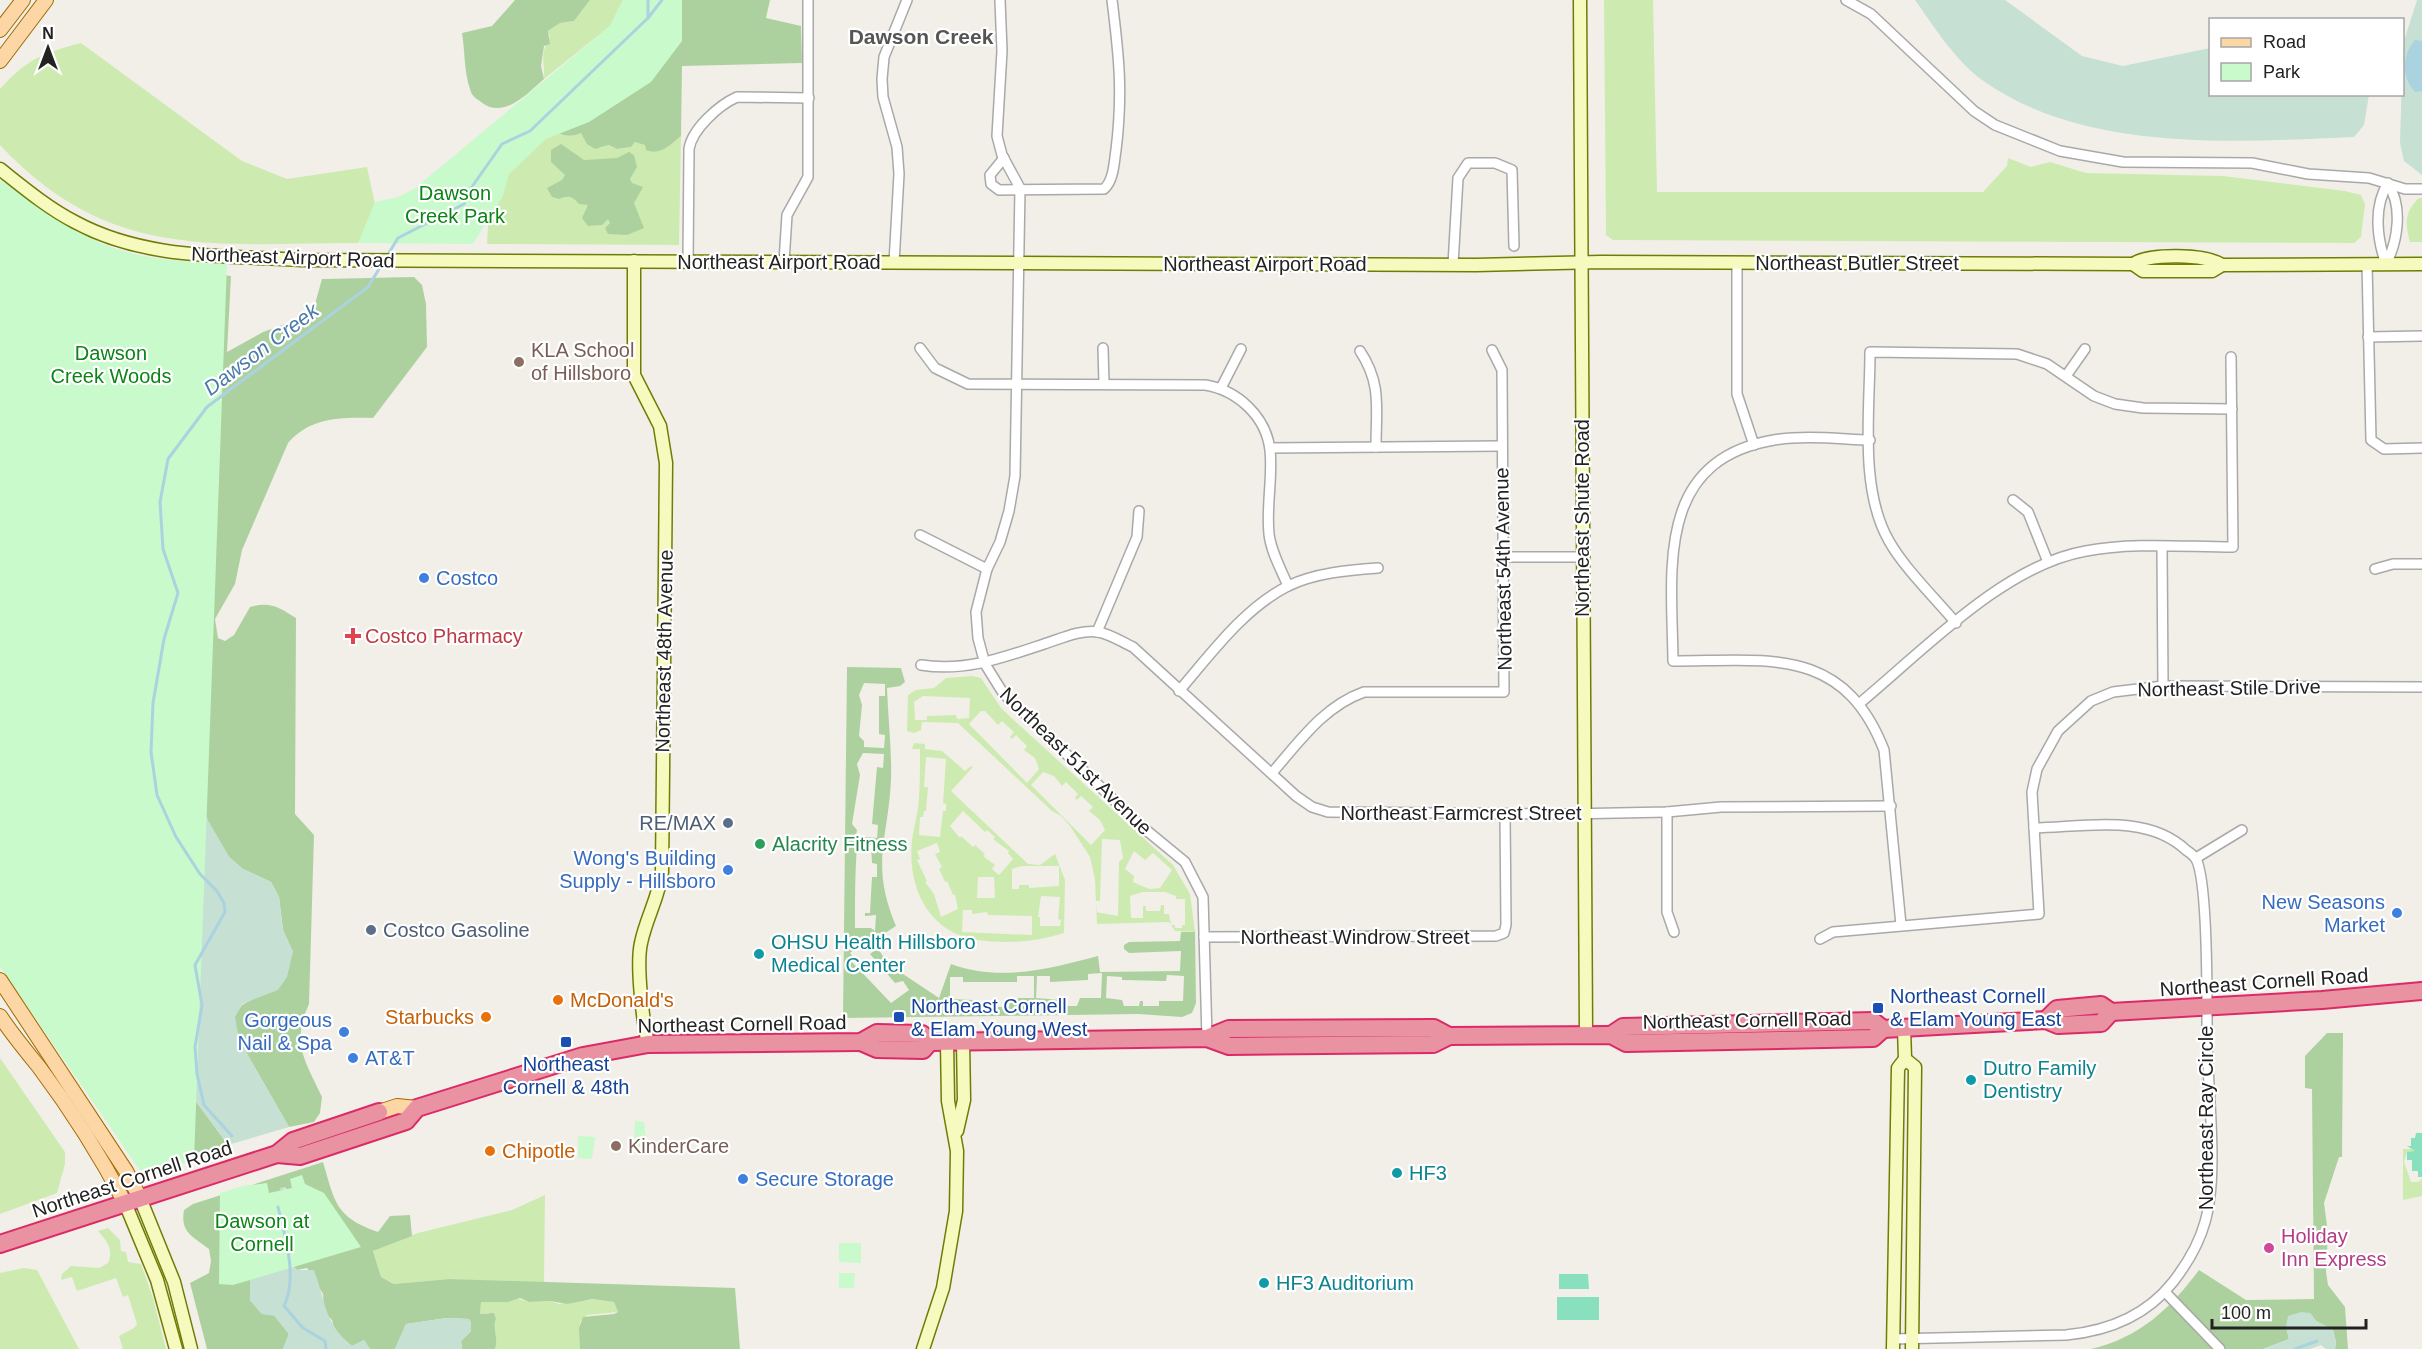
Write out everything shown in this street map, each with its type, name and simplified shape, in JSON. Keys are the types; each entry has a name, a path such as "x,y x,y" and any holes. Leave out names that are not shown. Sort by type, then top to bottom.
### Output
{"highway":[{"name":"Northeast Cornell Road","path":"277,1154 300,1156 406,1121 417,1108 583,1056 648,1044 861,1042 877,1049 923,1050 930,1042 1207,1038 1228,1046 1433,1044 1449,1036 1611,1035 1623,1027 1873,1021 1883,1029 2046,1020 2058,1025 2101,1023 2111,1012 2207,1008 2421,993"},
{"name":"Northeast Cornell Road","path":"0,1244 277,1154 293,1141 379,1112"}],"main road":[{"path":"0,30 23,0"},
{"path":"0,61 46,0"},
{"path":"0,980 126,1171 133,1201"},
{"path":"0,1016 20,1047 39,1067 112,1179 133,1201"},
{"name":"Northeast Cornell Road","path":"379,1112 397,1106 417,1108"}],"street":[{"path":"784,262 788,215 808,177 808,0"},
{"path":"894,263 899,174 897,147 882,79 884,57 907,0"},
{"name":"Northeast 51st Avenue","path":"1000,0 1002,51 997,136 1004,158 1020,188 1016,465 1010,511 1000,542 987,569 976,612 978,638 985,664 1003,693 1140,825 1185,862 1203,897 1207,1038"},
{"path":"1004,158 990,175 992,184 999,190 1104,189 1111,179 1122,91 1112,0"},
{"name":"Northeast Shute Road","path":"1580,0 1586,1035"},
{"path":"1846,0 1871,14 1974,111 2005,130 2060,151 2123,162 2252,163 2308,174 2370,178 2405,189 2422,189"},
{"path":"688,262 689,149 696,133 729,101 737,97 809,98"},
{"path":"1452,265 1458,178 1468,164 1495,163 1512,171 1514,246"},
{"name":"Northeast Airport Road","path":"0,169 41,201 75,222 139,246 180,254 301,260 1452,265 1580,262"},
{"path":"2386,264 2396,244 2395,195 2388,183"},
{"path":"2386,264 2380,244 2379,197 2388,183"},
{"name":"Northeast 48th Avenue","path":"634,261 634,375 662,434 666,463 662,872 657,896 640,945 644,1021 648,1044"},
{"name":"Northeast Butler Street","path":"1580,262 2133,264 2143,271 2212,271 2222,265 2422,264"},
{"path":"1737,262 1737,394 1754,445"},
{"path":"2367,264 2369,434 2374,444 2384,448 2422,448"},
{"path":"2368,337 2422,336"},
{"path":"920,348 935,368 968,384 1104,384 1221,388 1243,401 1256,415 1270,448 1269,534 1276,559 1288,586"},
{"path":"1103,348 1104,384"},
{"path":"1221,388 1241,349"},
{"path":"2066,376 2085,349"},
{"path":"1360,351 1372,370 1376,385 1376,447"},
{"name":"Northeast 54th Avenue","path":"1272,773 1326,713 1343,699 1364,692 1504,692 1502,370 1492,351"},
{"path":"1956,623 1890,543 1872,498 1870,352 2017,354 2039,361 2066,376 2094,396 2115,404 2143,408 2232,409"},
{"path":"1860,704 1990,595 2048,562 2085,551 2162,547 2233,547 2232,357"},
{"path":"1820,939 1833,932 1901,925 1884,750 1875,727 1860,704 1840,685 1821,673 1797,664 1771,661 1673,661 1672,544 1683,507 1692,489 1714,467 1733,453 1776,440 1870,440"},
{"path":"1270,448 1501,446"},
{"path":"2013,500 2028,512 2048,562"},
{"path":"921,665 942,669 985,664 1069,636 1097,632 1137,537 1139,511"},
{"path":"920,536 987,569"},
{"path":"2162,547 2163,686"},
{"path":"1503,557 1582,557"},
{"path":"2375,569 2393,564 2422,564"},
{"path":"1179,691 1237,626 1288,586 1327,574 1378,568"},
{"name":"Northeast Farmcrest Street","path":"1097,632 1133,647 1296,796 1312,807 1328,812 1585,814 1667,812 1721,807 1891,806"},
{"name":"Northeast Stile Drive","path":"1901,925 2039,914 2032,792 2037,769 2058,731 2091,701 2113,692 2163,686 2422,687"},
{"path":"1667,812 1667,912 1674,932"},
{"name":"Northeast Windrow Street","path":"1204,937 1480,937 1504,933 1505,814"},
{"path":"2034,828 2148,827 2170,836 2196,858 2242,830"},
{"name":"Northeast Ray Circle","path":"1893,1344 2084,1333 2128,1318 2149,1306 2165,1292 2194,1250 2208,1208 2210,1161 2202,886 2196,858"},
{"path":"1893,1344 1898,1068 1905,1059 1904,1028"},
{"path":"923,1349 943,1288 952,1247 958,1182 956,1135 964,1100 955,1042"},
{"path":"1905,1059 1915,1067 1911,1344"},
{"path":"133,1201 176,1349"},
{"path":"133,1201 174,1282 191,1349"},
{"path":"2165,1292 2220,1349"}],"green space":[{"path":"515,0 590,0 574,21 560,23 548,31 550,44 544,46 541,66 544,79 514,103 506,107 489,107 471,92 462,33 492,26"},
{"path":"590,0 623,0 610,26 544,79 544,53 550,37 548,31 560,23 574,21"},
{"name":"Dawson Creek Park","path":"623,0 682,0 682,41 651,82 589,122 546,139 509,174 503,196 473,244 358,243 375,202 398,197 414,189 610,26"},
{"path":"675,0 770,0 766,18 801,26 802,63 682,66 681,136 660,151 646,150 645,145 635,142 631,147 617,149 609,145 595,149 587,144 581,133 568,136 556,131"},
{"path":"1604,0 1653,0 1657,192 1983,192 2007,166 2008,158 2031,167 2050,162 2086,173 2223,176 2345,191 2361,195 2365,204 2361,237 2354,243 1613,240 1606,235"},
{"path":"1915,0 2005,0 2082,56 2123,66 2209,48 2209,96 2369,96 2364,125 2354,137 2260,140 2161,138 2113,131 2066,120 2022,104 1972,72 1938,32"},
{"path":"2417,0 2422,0 2422,175 2404,161 2400,143 2401,96 2404,96 2404,41"},
{"path":"81,43 242,161 287,179 367,167 378,218 370,243 265,244 171,239 127,228 84,211 42,184 0,145 0,89 27,64 56,50"},
{"path":"556,131 569,136 581,133 600,148 609,145 617,149 631,147 635,142 666,148 681,136 679,245 487,244 488,226 480,198 486,180"},
{"path":"561,144 584,160 617,158 629,152 634,155 637,167 630,179 632,183 643,187 634,203 644,228 627,235 608,234 605,228 610,223 608,219 602,225 588,226 582,218 588,205 579,204 570,197 559,199 552,197 547,188 562,180 565,175 551,162 551,150"},
{"name":"Dawson Creek Woods","path":"0,180 63,223 103,244 148,257 227,263 194,1160 146,1174 139,1169 0,967"},
{"name":"Dawson Creek Woods","path":"0,188 122,263 231,276 227,352 263,332 302,318 315,304 322,279 414,277 422,285 426,304 427,347 373,418 338,419 316,423 297,434 288,443 242,550 235,584 215,619 218,638 225,641 234,635 250,607 274,606 296,618 295,814 314,835 309,1004 301,1030 301,1041 302,1052 322,1097 320,1113 314,1122 289,1127 239,1040 234,1017 242,1005 257,997 293,952 283,930 279,897 271,882 243,869 229,857 208,821 195,787 192,1096 228,1145 160,1168"},
{"path":"2419,198 2422,198 2422,242 2410,242 2407,230 2408,213"},
{"path":"847,667 901,668 905,682 900,686 887,688 891,780 882,869 888,904 896,926 873,941 888,964 939,998 951,964 987,972 1006,973 1043,969 1098,956 1100,972 1180,971 1181,951 1129,953 1124,949 1124,945 1129,942 1180,941 1181,932 1195,932 1196,1003 1192,1013 1182,1017 1138,1014 843,1018","holes":["864,683 885,684 885,696 879,696 879,734 885,735 884,748 864,747 864,741 859,736 862,705 859,695","863,753 884,754 883,768 877,767 872,824 878,825 877,838 856,836 857,830 852,824 860,775 857,764","857,845 871,845 872,863 877,864 877,877 872,877 870,913 865,913 865,916 876,915 875,931 871,928 855,928","867,940 875,950 870,954 895,983 903,981 909,990 891,1003 851,961 854,958 850,953","1102,973 1101,998 1080,998 1077,1006 1060,1006 1060,1000 1036,998 1037,976 1050,976 1050,982 1088,980 1088,974","1167,975 1184,976 1183,1001 1159,1001 1159,1006 1143,1006 1143,1001 1140,1001 1139,1006 1124,1006 1122,1000 1106,998 1107,976 1122,977 1122,980 1166,981","1017,976 1034,976 1034,998 1018,998 1018,1001 1010,1001 1009,1007 994,1007 993,1001 990,1001 990,1007 975,1007 973,1000 950,999 950,977 963,977 963,982 1017,982"]},
{"path":"972,676 981,678 1001,708 1173,865 1190,894 1195,932 1175,931 1171,925 1169,922 1097,924 1096,912 1118,916 1119,862 1123,858 1120,840 1102,839 1100,901 1096,902 1095,880 1090,857 1061,816 1052,811 958,723 922,722 921,730 914,733 907,731 908,695 916,690 934,688 946,678","holes":["923,696 970,698 969,718 957,719 956,715 927,716 927,720 915,720 914,702","981,711 985,711 998,725 1002,721 1014,732 1010,737 1012,739 1016,735 1027,746 1024,750 1035,758 1039,769 1027,783 969,724","1043,772 1054,776 1062,786 1066,782 1078,794 1075,798 1077,800 1081,796 1093,807 1089,811 1100,820 1105,830 1091,845 1031,785","1134,851 1145,860 1153,853 1172,870 1160,888 1149,889 1133,882 1134,876 1125,869","1142,892 1165,892 1176,896 1176,899 1185,899 1185,925 1182,925 1182,928 1175,928 1175,925 1171,925 1169,914 1164,914 1164,905 1161,905 1160,911 1146,911 1146,906 1143,906 1143,918 1131,918 1130,896"]},
{"path":"914,743 925,744 925,749 942,751 965,771 973,767 951,791 1028,864 1040,865 1055,854 1065,880 1064,933 1021,941 977,940 945,928 924,905 917,890 911,857 919,799 920,749 912,749","holes":["926,757 946,759 943,803 946,804 946,811 943,811 940,837 919,835 920,817 923,817 926,811 928,787 924,787","963,811 985,832 987,830 995,837 993,839 1009,851 1013,859 999,875 992,869 995,865 983,856 985,854 961,836 960,838 950,826","937,843 940,852 935,854 942,867 939,869 955,895 958,909 941,917 934,894 925,882 927,881 917,860 920,859 917,851","1022,866 1059,866 1059,886 1029,888 1029,885 1019,885 1019,889 1012,889 1012,869","978,877 994,877 995,898 977,898","1041,896 1060,897 1058,919 1061,920 1060,926 1040,926 1040,917 1038,917","963,910 972,910 972,914 987,912 988,915 1032,916 1032,935 962,932"]},
{"path":"195,788 208,821 229,857 243,869 271,882 279,897 283,930 293,952 287,977 278,990 242,1004 235,1017 239,1040 289,1127 228,1145 192,1096"},
{"path":"2327,1033 2343,1033 2342,1157 2339,1157 2324,1203 2328,1233 2326,1272 2328,1285 2345,1307 2348,1349 2335,1349 2333,1330 2316,1321 2310,1313 2286,1327 2289,1339 2263,1349 2091,1349 2124,1337 2152,1320 2177,1297 2199,1270 2246,1300 2314,1299 2312,1089 2305,1088 2305,1056"},
{"path":"0,1058 65,1152 65,1164 57,1193 0,1214"},
{"path":"635,1121 644,1122 647,1147 634,1147"},
{"path":"2416,1133 2422,1133 2422,1177 2418,1177 2418,1171 2412,1171 2412,1160 2407,1160 2407,1152 2415,1151 2407,1146 2411,1146 2411,1138 2415,1138"},
{"path":"578,1136 595,1137 592,1159 578,1158"},
{"path":"2403,1149 2415,1149 2415,1152 2407,1152 2404,1162 2411,1182 2418,1182 2422,1179 2422,1196 2403,1200"},
{"path":"323,1162 334,1198 345,1214 353,1220 378,1232 390,1216 410,1215 412,1236 373,1251 381,1277 394,1284 449,1279 735,1288 740,1349 580,1349 579,1328 583,1317 614,1314 618,1312 614,1302 593,1299 567,1304 550,1301 529,1302 520,1298 508,1302 481,1302 480,1314 494,1313 496,1319 495,1349 462,1349 461,1341 471,1331 469,1319 447,1318 406,1324 395,1349 370,1349 364,1340 352,1346 335,1332 332,1320 324,1312 323,1294 307,1268 297,1270 293,1266 290,1192 284,1187 260,1214 250,1300 262,1314 274,1315 289,1334 283,1349 207,1349 190,1283 209,1273 211,1261 209,1249 186,1229 184,1210 193,1204"},
{"name":"Dawson at Cornell","path":"302,1175 305,1184 324,1193 361,1247 233,1285 219,1284 220,1193 243,1186 267,1183 269,1193 292,1188 290,1179"},
{"path":"281,1187 290,1192 293,1266 297,1270 314,1270 327,1312 336,1329 352,1346 364,1340 370,1349 283,1349 289,1334 275,1316 262,1314 250,1300 250,1277"},
{"path":"545,1195 544,1284 449,1279 395,1284 381,1277 373,1251 418,1233 512,1210"},
{"path":"108,1228 120,1240 121,1251 126,1252 128,1262 141,1264 153,1298 166,1349 123,1349 119,1336 137,1324 128,1295 123,1297 116,1278 77,1291 72,1277 61,1280 62,1274 71,1266 99,1268 108,1263 109,1246 98,1231"},
{"path":"839,1243 861,1243 861,1263 839,1262"},
{"path":"24,1268 37,1270 79,1349 0,1349 0,1273"},
{"path":"839,1273 855,1273 854,1288 839,1288"},
{"path":"1559,1274 1588,1274 1589,1289 1559,1289"},
{"path":"1557,1297 1599,1297 1599,1320 1557,1320"},
{"path":"516,1298 529,1302 550,1301 559,1304 597,1299 614,1302 618,1312 587,1315 580,1322 580,1349 495,1349 496,1319 489,1313 480,1314 481,1302 508,1302"},
{"path":"2301,1312 2310,1313 2316,1321 2333,1330 2335,1349 2326,1349 2321,1345 2310,1349 2263,1349 2289,1339 2286,1327 2288,1316"},
{"path":"447,1318 469,1319 471,1322 471,1331 461,1341 462,1349 395,1349 406,1324"}],"water":[{"path":"2415,40 2422,41 2422,91 2415,92 2407,80 2405,66 2408,52"}],"waterway":[{"path":"648,0 648,18"},
{"name":"Dawson Creek","path":"387,256 398,238 464,204 469,191 502,144 530,131 648,18 662,0"},
{"name":"Dawson Creek","path":"232,1136 204,1105 197,1074 195,1047 202,1005 195,965 225,912 224,903 217,891 200,874 176,837 157,795 151,752 153,703 164,639 178,593 163,549 160,502 168,459 207,407 368,287 382,264"},
{"name":"Dawson Creek","path":"278,1207 287,1244 290,1270 290,1283 284,1306 303,1328 325,1341 326,1349"},
{"path":"2295,1349 2317,1341"}],"place":[{"name":"KLA School of Hillsboro","path":"519,362"},
{"name":"Costco","path":"424,578"},
{"name":"Costco Pharmacy","path":"353,636"},
{"name":"RE/MAX","path":"728,823"},
{"name":"Alacrity Fitness","path":"760,844"},
{"name":"Wong's Building Supply - Hillsboro","path":"728,870"},
{"name":"New Seasons Market","path":"2397,913"},
{"name":"Costco Gasoline","path":"371,930"},
{"name":"OHSU Health Hillsboro Medical Center","path":"759,954"},
{"name":"McDonald's","path":"558,1000"},
{"name":"Northeast Cornell & Elam Young East","path":"1878,1008"},
{"name":"Starbucks","path":"486,1017"},
{"name":"Northeast Cornell & Elam Young West","path":"899,1017"},
{"name":"Gorgeous Nail & Spa","path":"344,1032"},
{"name":"Northeast Cornell & 48th","path":"566,1042"},
{"name":"AT&T","path":"353,1058"},
{"name":"Dutro Family Dentistry","path":"1971,1080"},
{"name":"KinderCare","path":"616,1146"},
{"name":"Chipotle","path":"490,1151"},
{"name":"HF3","path":"1397,1173"},
{"name":"Secure Storage","path":"743,1179"},
{"name":"Holiday Inn Express","path":"2269,1248"},
{"name":"HF3 Auditorium","path":"1264,1283"}],"district":[{"name":"Dawson Creek","path":"921,36"}]}
